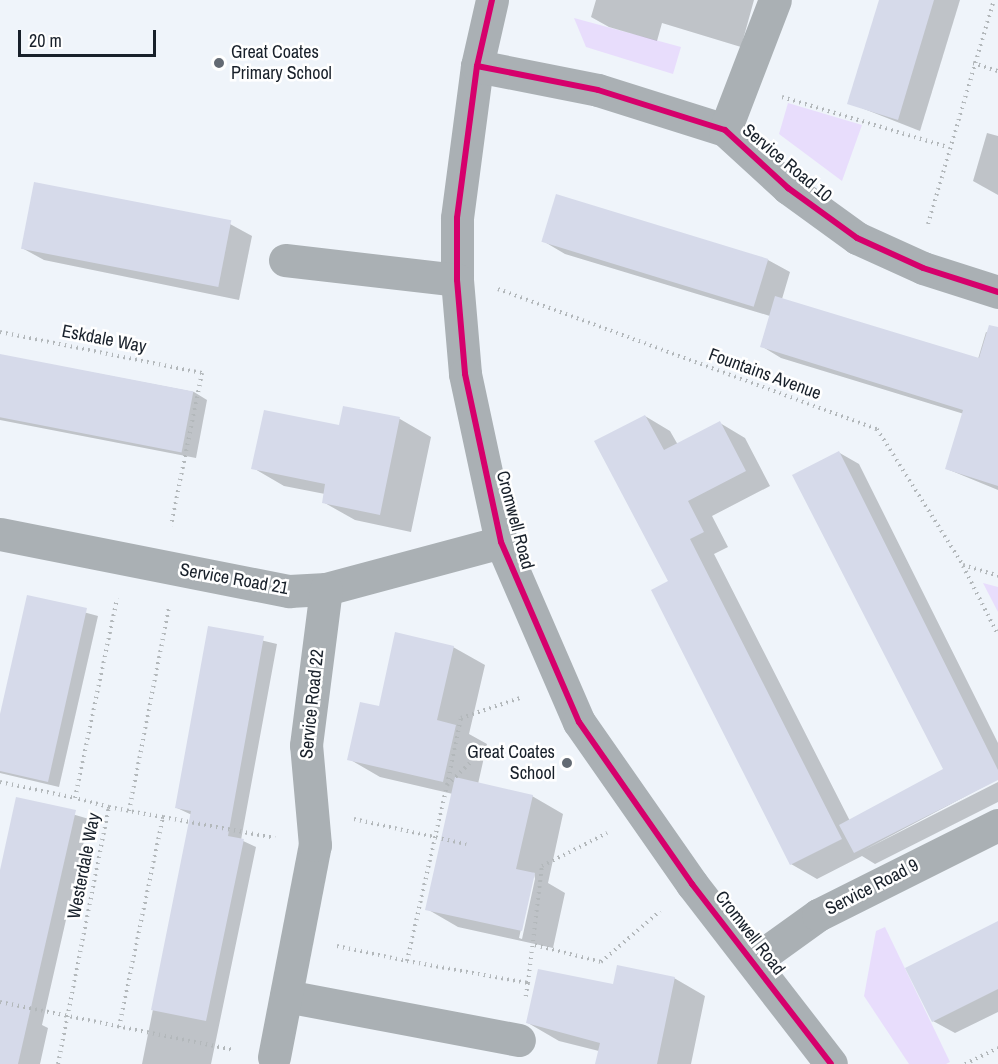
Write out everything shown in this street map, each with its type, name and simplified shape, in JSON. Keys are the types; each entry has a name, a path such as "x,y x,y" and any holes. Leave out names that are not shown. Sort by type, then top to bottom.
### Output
{"street":[{"name":"Cromwell Road","path":"492,0 477,66 457,218 457,280 465,374 501,542 579,722 692,884 754,961 831,1064"},
{"path":"725,130 775,0"},
{"name":"Service Road 10","path":"477,66 598,90 725,130 789,188 857,238 923,268 998,292"},
{"path":"285,260 457,280"},
{"name":"Service Road 21","path":"0,534 289,591 326,589 501,542"},
{"name":"Service Road 22","path":"274,1057 315,845 309,810 306,745 326,589"},
{"name":"Service Road 9","path":"754,961 818,915 998,825"},
{"path":"286,996 519,1040"}],"path":[{"path":"925,231 973,63 994,0"},
{"path":"973,63 998,70"},
{"path":"744,85 948,147"},
{"path":"963,566 998,576"},
{"path":"297,938 407,961 461,718 561,684"},
{"path":"447,785 470,763"},
{"path":"0,782 75,798"},
{"path":"109,807 129,811"},
{"path":"309,810 466,844"},
{"path":"528,983 535,945 542,866 643,815"},
{"path":"119,1027 164,817"},
{"path":"535,945 601,962 692,884"},
{"path":"0,1002 274,1057"},
{"path":"965,1064 998,1048"}],"shaded area":[{"path":"574,18 681,47 673,74 586,47"},
{"path":"788,103 862,125 842,181 779,134"},
{"path":"983,583 998,587 998,612"},
{"path":"885,927 950,1062 946,1064 909,1064 864,996 876,931"}],"building":[{"path":"879,0 934,0 898,120 847,104"},
{"path":"34,182 231,220 218,287 21,249"},
{"path":"556,194 768,259 754,307 541,242"},
{"path":"775,296 979,358 989,325 998,327 998,486 945,469 963,410 760,347"},
{"path":"0,354 193,392 182,452 0,417"},
{"path":"343,406 400,417 380,515 322,503 325,484 251,469 264,410 339,425"},
{"path":"645,415 664,450 720,421 746,471 688,501 704,532 690,539 842,839 790,865 651,590 668,581 594,441"},
{"path":"839,451 998,770 998,780 854,853 839,825 943,769 792,475"},
{"path":"27,595 87,608 48,782 0,771 0,714"},
{"path":"208,626 264,636 228,836 244,839 206,1021 151,1010 191,811 175,808"},
{"path":"395,632 454,646 437,720 456,725 443,782 347,760 360,702 379,706"},
{"path":"455,777 533,795 516,869 535,873 522,931 425,910"},
{"path":"16,797 76,810 18,1064 0,1064 0,870"},
{"path":"998,921 998,989 932,1022 905,968"},
{"path":"617,965 675,977 657,1064 595,1064 600,1043 526,1023 538,969 613,984"}],"cycle path":[{"path":"492,0 477,66 457,218 457,280 465,374 501,542 579,722 692,884 831,1064"},
{"path":"477,66 598,90 725,130 788,188 857,238 923,268 998,292"}],"place":[{"name":"Great Coates Primary School","path":"219,63"},
{"name":"Great Coates School","path":"567,763"}]}
